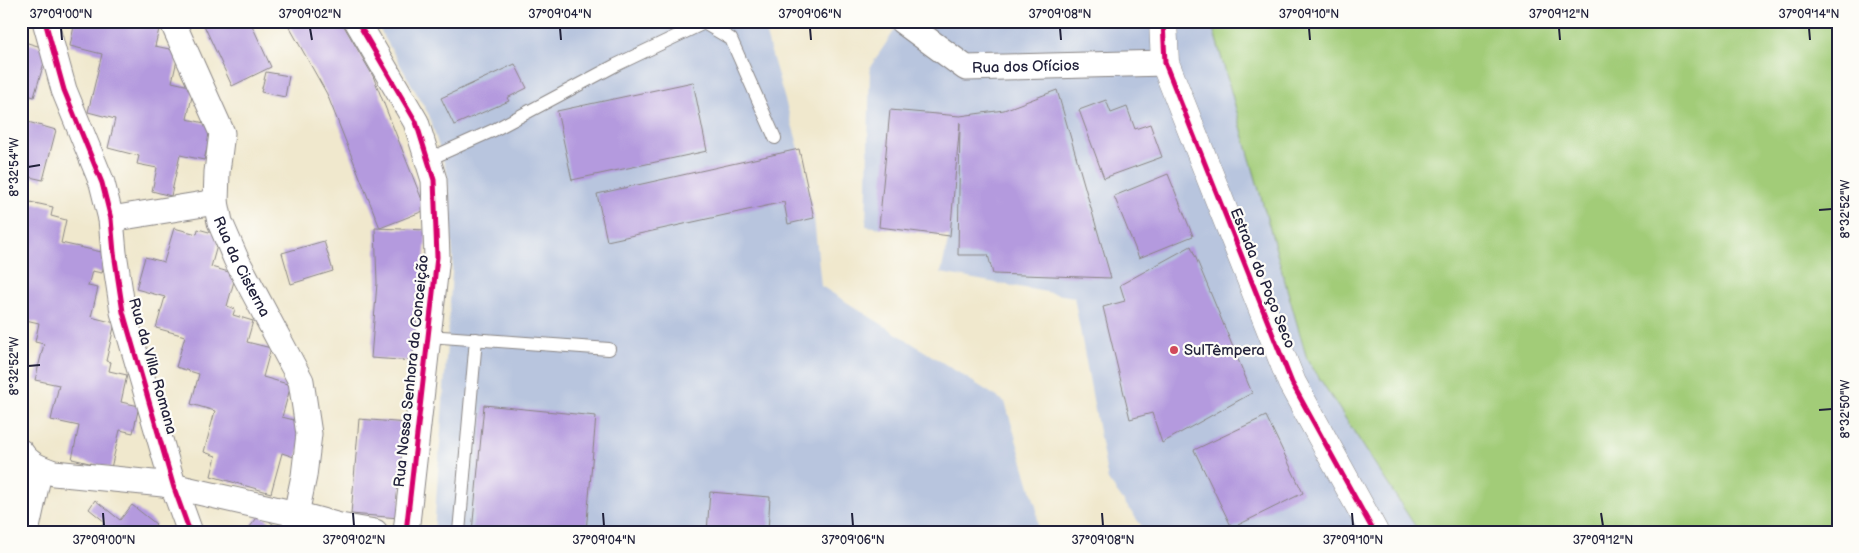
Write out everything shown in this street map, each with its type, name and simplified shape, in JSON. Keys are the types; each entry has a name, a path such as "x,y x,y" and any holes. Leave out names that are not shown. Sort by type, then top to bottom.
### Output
{"street":[{"name":"Rua da Villa Romana","path":"45,21 64,90 102,183 111,219 122,312 152,408 174,488 190,532"},
{"name":"Rua da Cisterna","path":"172,21 222,133 217,172 216,202 220,222 236,259 301,381 309,434 304,476 296,514"},
{"name":"Rua Nossa Senhora da Conceição","path":"356,21 416,122 434,180 437,257 406,532"},
{"name":"Rua dos Ofícios","path":"902,21 966,68 1165,62"},
{"name":"Estrada do Poço Seco","path":"1163,21 1165,62 1292,383 1374,532"},
{"path":"111,219 216,202"},
{"path":"26,532 30,460 54,473 163,484 296,514 340,526 375,532"}],"lane":[{"path":"428,160 494,130 616,64 704,23 732,39 775,138"},
{"path":"428,336 609,349"},
{"path":"459,532 476,339"}],"shaded area":[{"path":"375,21 762,21 803,162 814,218 821,286 1005,402 1037,510 1038,532 434,532 453,258 447,173 429,115"},
{"path":"901,21 1211,21 1307,359 1419,532 1146,532 1108,480 1074,297 941,273 949,236 866,226 870,67"}],"green space":[{"path":"1211,21 1838,21 1838,532 1419,532 1307,359"}],"building":[{"path":"75,21 161,21 155,46 179,51 172,82 194,87 187,119 213,125 204,160 180,155 171,196 152,191 157,168 137,164 139,156 108,148 115,119 88,112 102,54 70,46"},
{"path":"202,21 250,21 271,67 232,86"},
{"path":"286,21 341,21 373,76 426,210 380,228 327,94"},
{"path":"21,41 48,49 34,97 21,93"},
{"path":"515,64 527,88 507,98 509,101 454,125 441,98"},
{"path":"266,72 289,76 285,97 261,92"},
{"path":"693,82 707,151 572,180 557,111"},
{"path":"1057,90 1111,278 993,274 988,255 958,255 960,122 950,236 879,227 890,110 960,116 1004,110"},
{"path":"1106,100 1111,113 1127,107 1135,129 1150,124 1162,157 1104,178 1079,110"},
{"path":"28,122 56,130 43,180 21,175 21,137 24,138"},
{"path":"799,149 814,218 788,224 784,202 607,241 597,194"},
{"path":"1168,174 1193,236 1139,258 1114,196"},
{"path":"21,200 53,207 51,216 66,220 61,243 106,253 102,273 92,271 88,286 98,288 91,317 115,323 106,361 111,362 109,371 127,375 121,402 139,406 133,433 120,430 111,468 72,459 79,426 51,420 59,385 35,380 44,344 35,342 39,323 21,319"},
{"path":"174,228 197,234 198,229 220,235 211,267 236,274 227,306 235,309 233,315 253,321 247,342 271,348 263,377 291,385 282,417 306,423 297,458 282,453 271,493 211,476 216,456 204,452 215,411 191,404 199,374 176,367 185,336 156,328 165,297 136,289 145,257 164,262"},
{"path":"375,228 427,230 414,361 371,358 377,283"},
{"path":"324,241 333,271 291,284 282,253"},
{"name":"SulTêmpera","path":"1191,246 1252,393 1162,443 1152,413 1130,419 1103,307 1125,301 1120,285"},
{"path":"484,405 596,416 586,532 472,532"},
{"path":"1266,416 1303,493 1232,528 1194,450"},
{"path":"359,419 407,423 399,518 351,514"},
{"path":"710,492 770,497 768,532 707,532"},
{"path":"95,500 120,520 132,505 156,524 150,532 98,532 105,522 89,509"},
{"path":"260,514 283,532 246,532"}],"cycle path":[{"path":"45,21 64,90 102,183 111,219 123,312 174,488 190,532"},
{"path":"357,21 416,122 434,180 437,257 406,532"},
{"path":"1163,21 1165,63 1292,383 1374,532"}],"place":[{"name":"SulTêmpera","path":"1174,350"}]}
